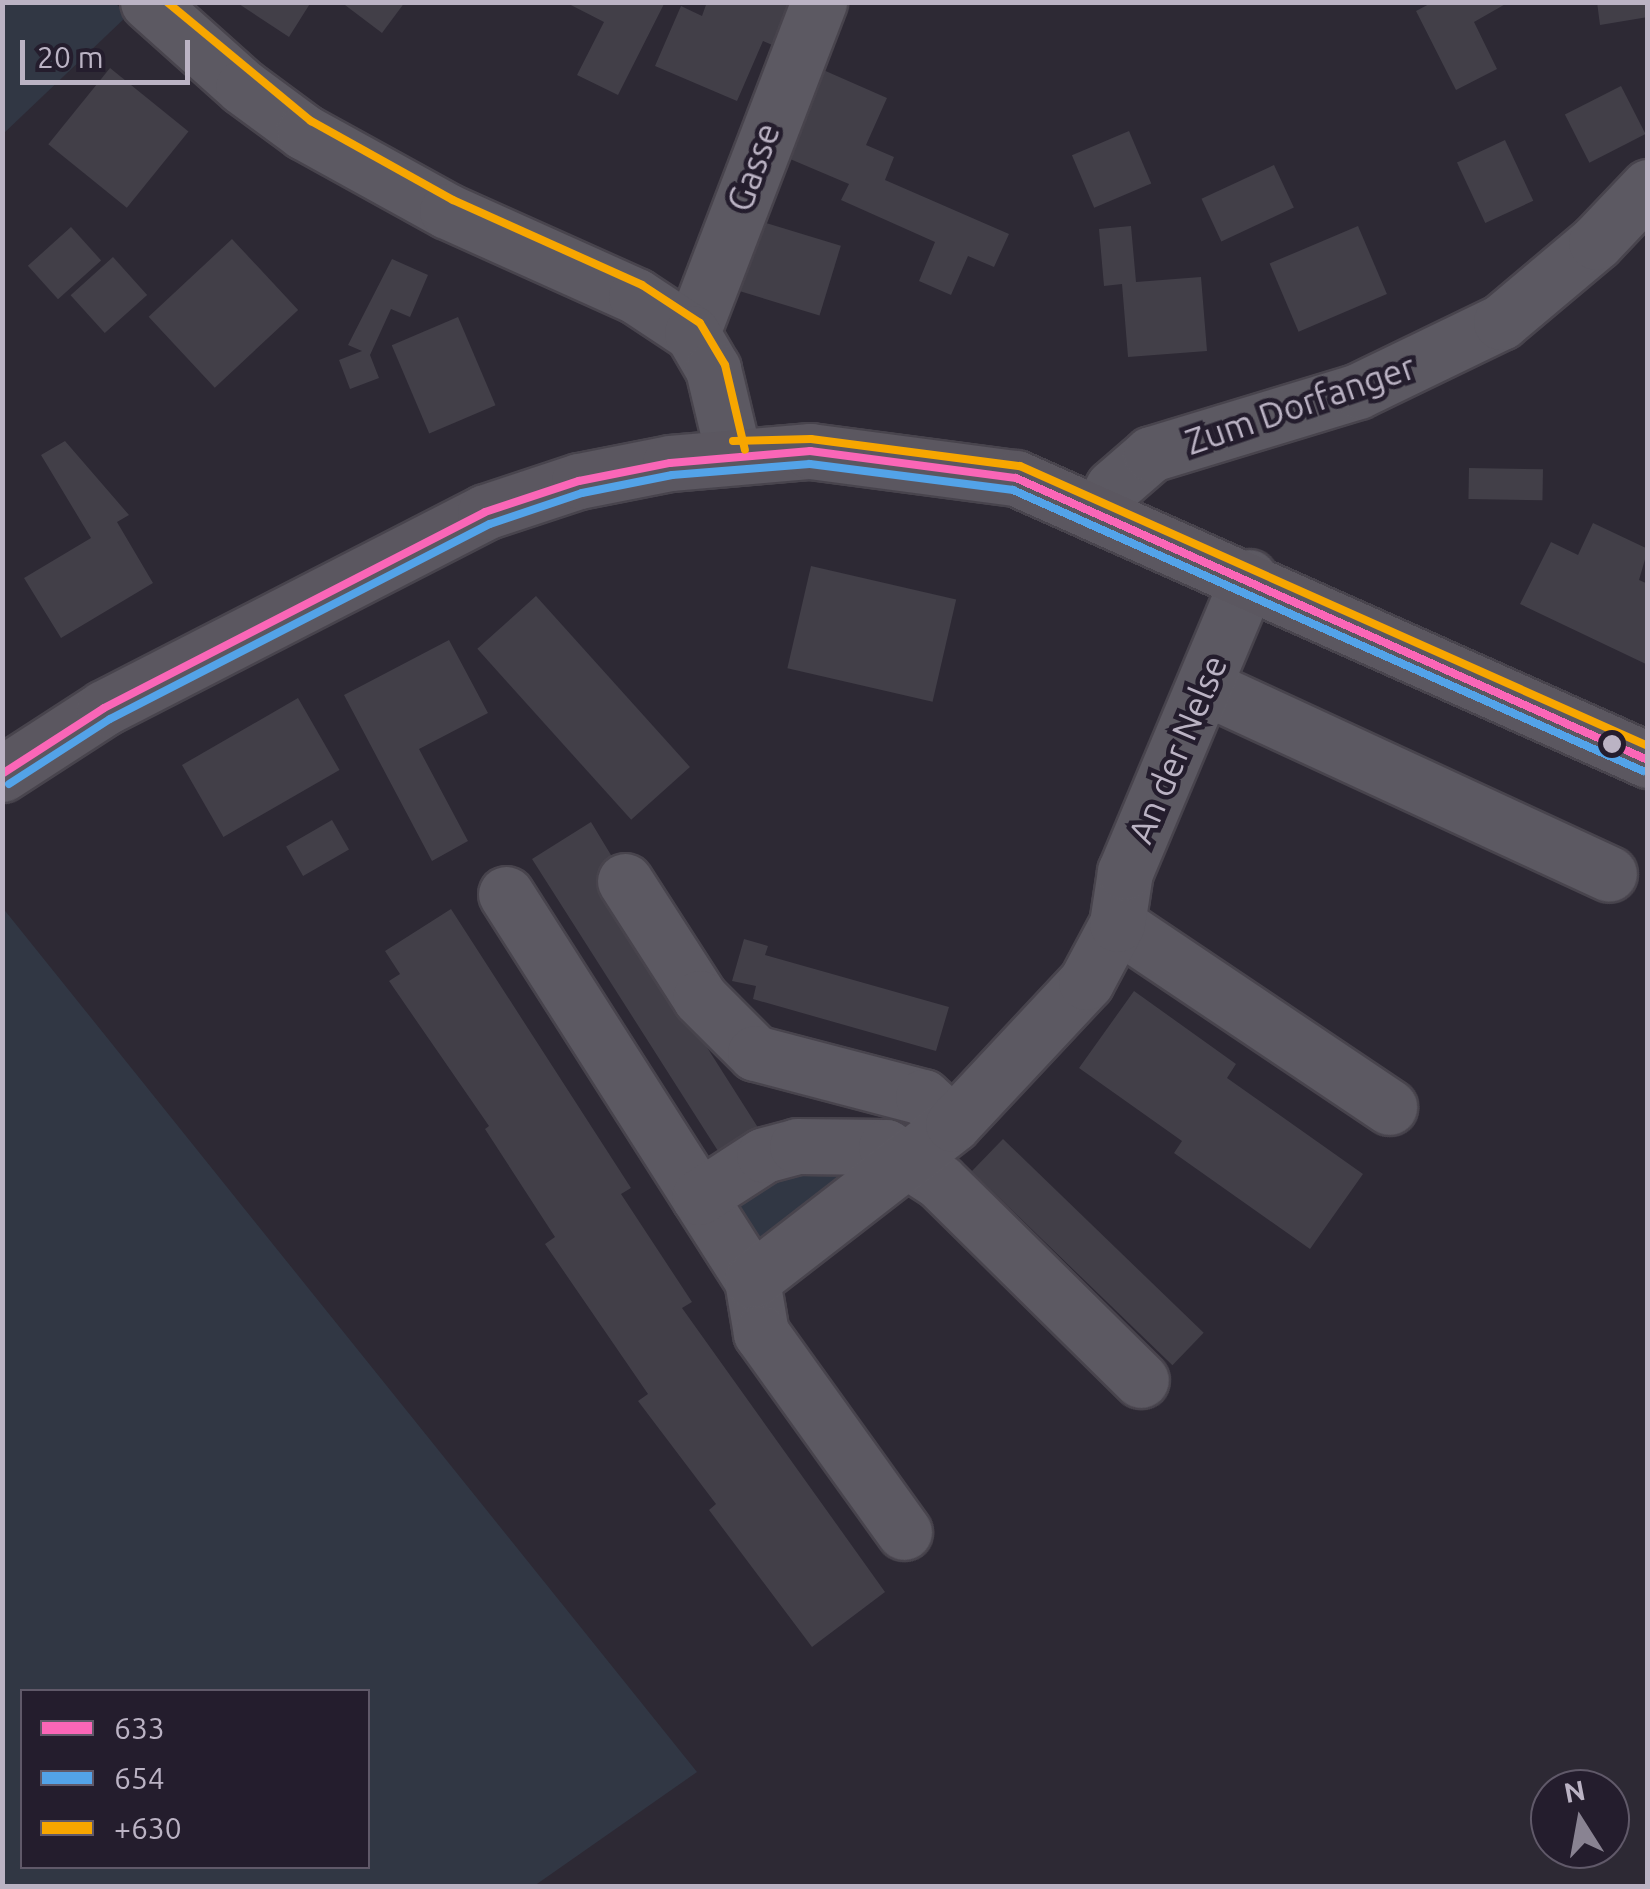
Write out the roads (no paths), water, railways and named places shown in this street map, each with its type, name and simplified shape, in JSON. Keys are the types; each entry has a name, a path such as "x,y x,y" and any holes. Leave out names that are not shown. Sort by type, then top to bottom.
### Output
{"main road":[{"path":"2,774 104,708 485,512 580,481 733,452 810,451 934,464 1016,478 1249,578 1648,760"}],"street":[{"path":"148,2 304,132 447,211 636,296 692,333 713,369 733,452"},
{"name":"Gasse","path":"692,333 819,2"},
{"name":"Zum Dorfanger","path":"1098,513 1114,487 1151,454 1358,391 1501,322 1596,242 1648,187"},
{"name":"An der Nelse","path":"752,1280 953,1124 1086,982 1117,924 1125,872 1249,578"},
{"path":"1204,687 1609,874"},
{"path":"625,882 700,998 755,1054 922,1097 953,1124"},
{"path":"506,894 752,1280 761,1333 904,1532"},
{"path":"1117,924 1390,1107"},
{"path":"699,1197 764,1155 796,1146 836,1142 910,1157 1141,1380"}]}
